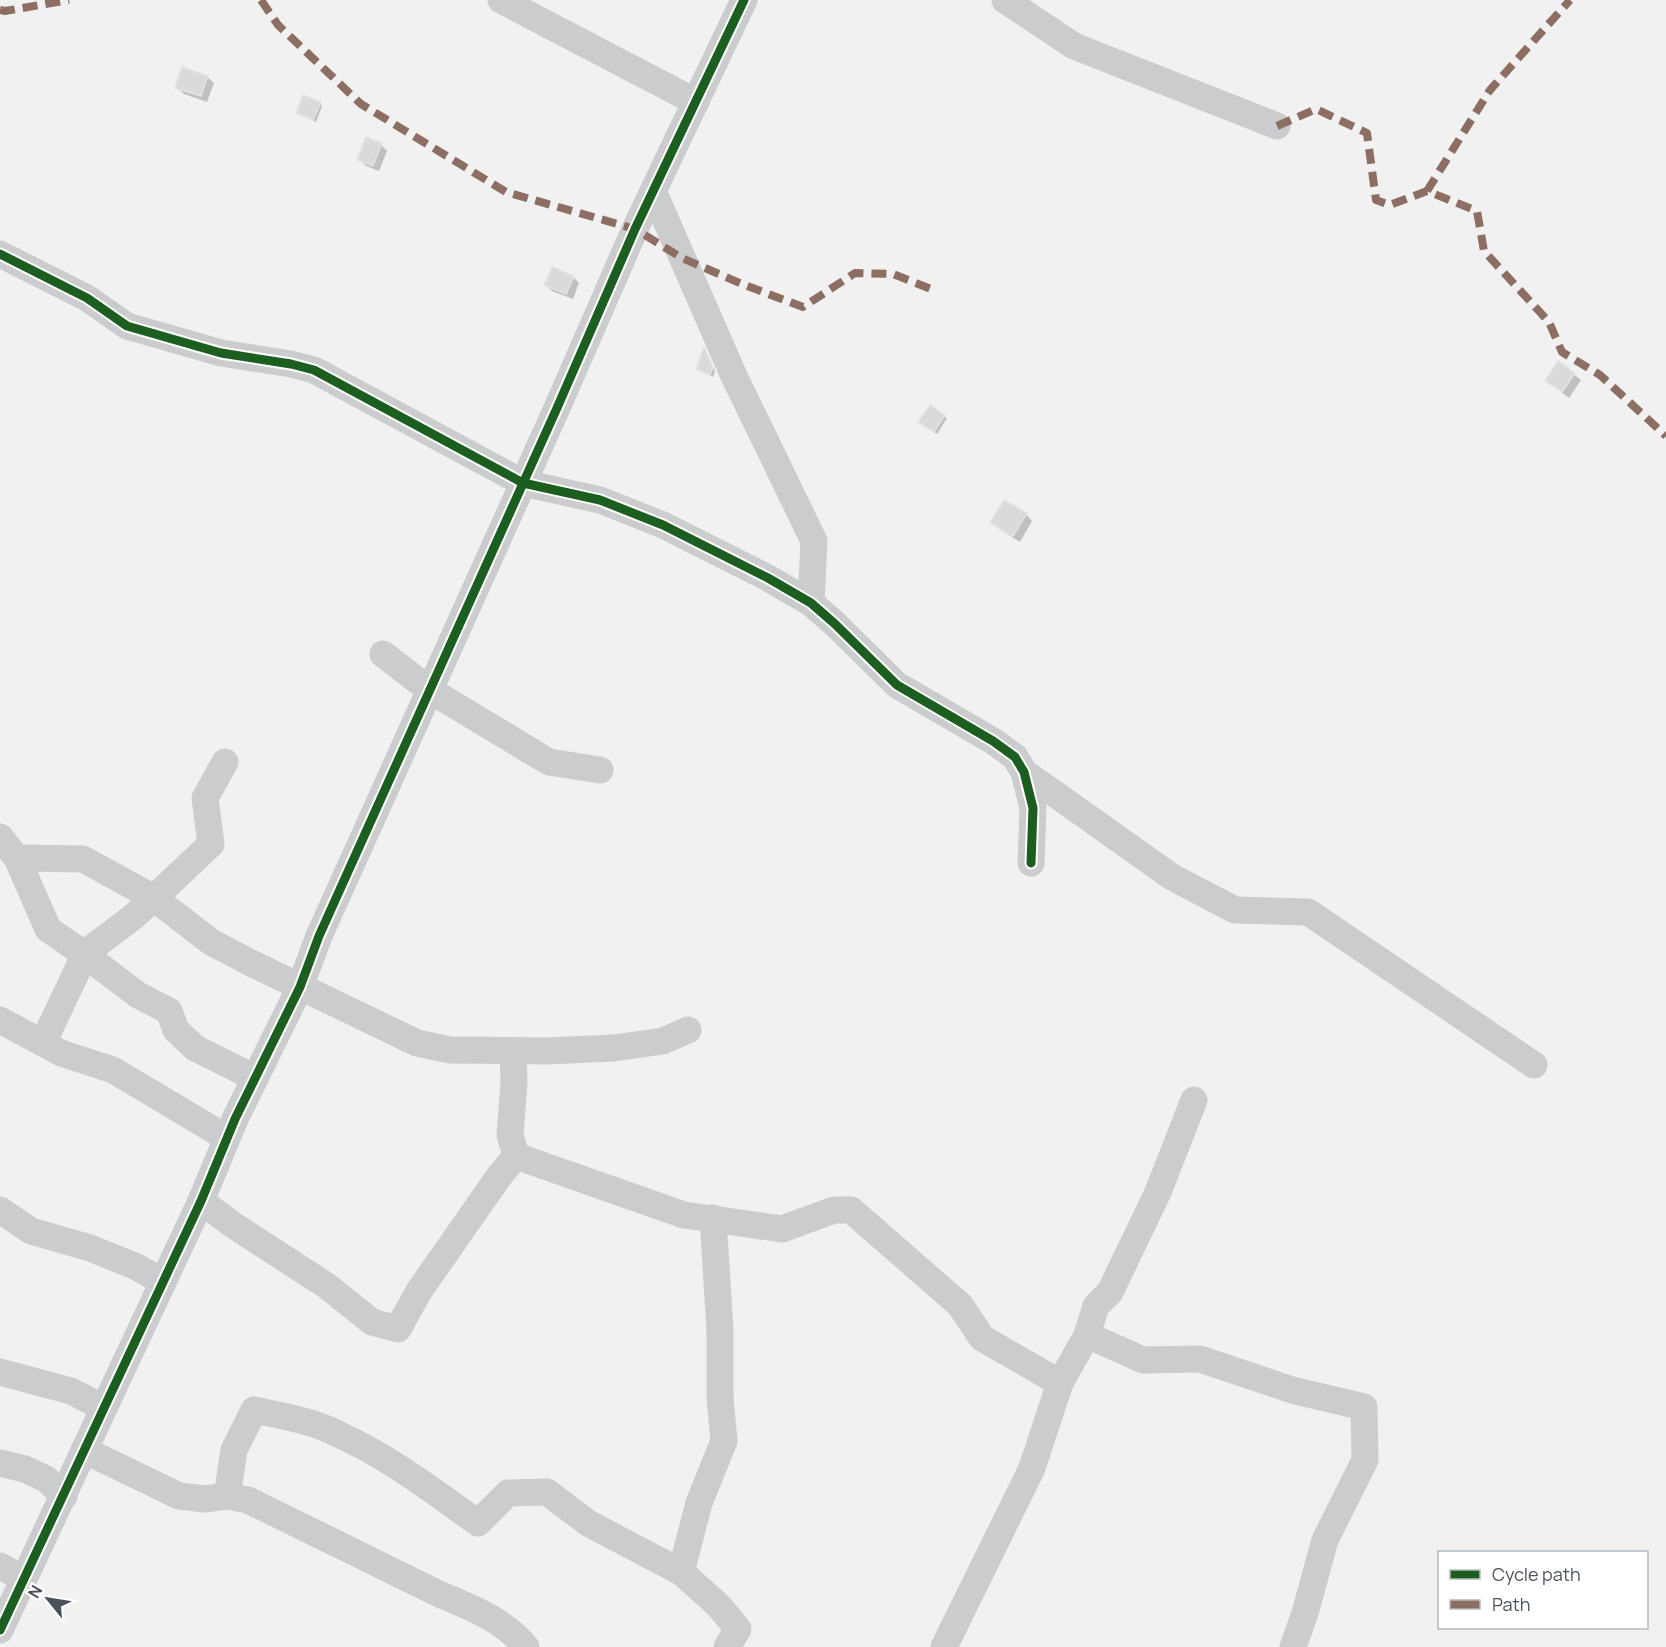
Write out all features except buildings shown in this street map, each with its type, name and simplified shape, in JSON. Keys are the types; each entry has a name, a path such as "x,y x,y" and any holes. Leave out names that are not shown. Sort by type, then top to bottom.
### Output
{"street":[{"path":"501,0 696,102"},
{"path":"0,1630 201,1201 227,1138 300,987 319,936 431,691 634,229 654,193 744,0"},
{"path":"1005,0 1074,46 1277,126"},
{"path":"654,193 734,376 814,541 811,603"},
{"path":"0,254 87,298 127,326 221,353 314,370 523,483 600,500 663,525 811,603 897,685 993,741 1015,757 1024,772 1033,808 1031,863"},
{"path":"383,654 431,691 549,762 600,770"},
{"path":"43,1042 84,954 133,917 211,844 205,798 225,762"},
{"path":"1024,772 1172,877 1235,910 1308,912 1534,1065"},
{"path":"8,848 48,929 138,995 169,1011 176,1030 195,1047 255,1078"},
{"path":"8,848 83,859 154,898 211,942 417,1043 450,1050 614,1048 663,1041 688,1030"},
{"path":"0,1020 61,1053 113,1070 227,1138"},
{"path":"513,1051 514,1083 510,1135 516,1156"},
{"path":"944,1647 1032,1468 1060,1383 1087,1335 1096,1306 1110,1292 1158,1192 1194,1100"},
{"path":"201,1201 233,1225 327,1286 372,1322 398,1329 420,1291 500,1175 516,1156"},
{"path":"516,1156 684,1215 782,1229 834,1210 851,1210 960,1305 982,1338 1060,1383"},
{"path":"0,1210 31,1231 90,1248 137,1267 163,1282"},
{"path":"681,1572 699,1503 724,1441 720,1398 720,1330 713,1218"},
{"path":"1087,1335 1143,1360 1200,1359 1292,1390 1364,1407 1365,1460 1325,1540 1293,1647"},
{"path":"0,1372 71,1391 104,1408"},
{"path":"227,1496 234,1450 254,1410 284,1416 337,1433 407,1472 478,1523 508,1493 548,1492 588,1523 681,1572 718,1605 738,1629 727,1647"},
{"path":"84,1450 179,1496 205,1499 227,1496 248,1500 439,1594 470,1606 519,1638 526,1647"},
{"path":"0,1463 25,1469 46,1479 64,1496"},
{"path":"0,1566 24,1579"}],"marked path":[{"path":"0,10 69,0"},
{"path":"261,0 278,25 361,104 506,192 635,229 682,258 803,307 855,273 893,274 931,289"},
{"path":"1427,191 1490,90 1570,0"},
{"path":"1277,126 1316,109 1367,133 1376,200 1390,205 1427,191 1477,211 1484,251 1549,322 1562,352 1600,375 1666,436"}],"cycle path":[{"path":"0,1630 201,1201 235,1119 300,987 319,936 557,408 635,229 744,0"},
{"path":"0,254 87,298 127,326 221,353 314,370 523,483 600,500 663,525 768,578 811,603 897,685 993,741 1015,757 1024,772 1033,808 1031,863"}]}
